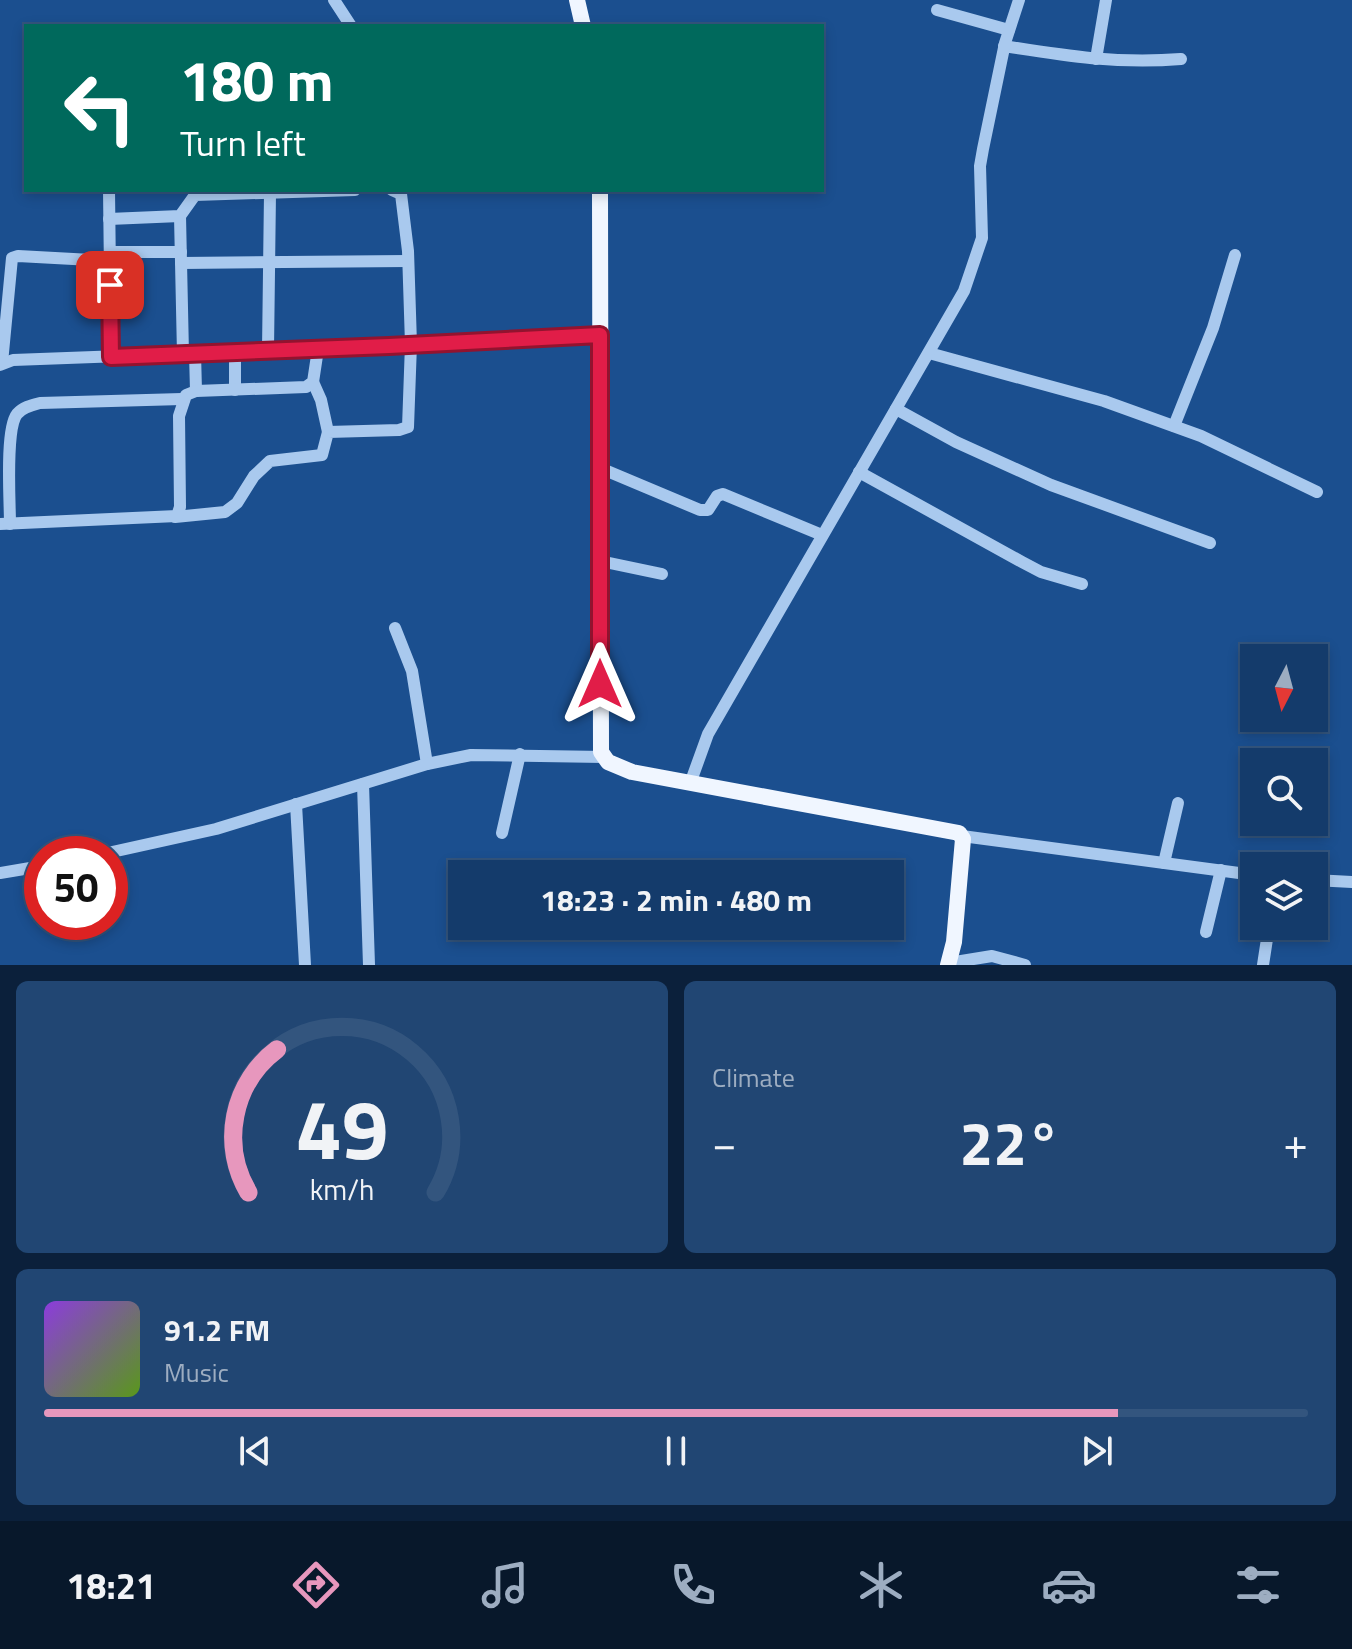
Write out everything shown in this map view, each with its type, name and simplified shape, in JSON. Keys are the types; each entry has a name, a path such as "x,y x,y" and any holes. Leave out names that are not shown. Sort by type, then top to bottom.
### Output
{"main road":[{"path":"577,0 583,24"},
{"path":"600,192 600,745 604,757 608,762 632,772 956,831 962,836 954,942 948,964"}],"street":[{"path":"334,0 350,24"},
{"path":"691,781 708,734 964,291 980,250 983,220 980,166 1004,46 1019,0"},
{"path":"1096,59 1106,0"},
{"path":"937,10 1009,30"},
{"path":"1004,46 1130,62 1181,59"},
{"path":"109,192 111,357"},
{"path":"109,219 180,216 185,213 193,196 298,192"},
{"path":"328,432 399,430 408,427 411,344 408,261 404,204 401,194 396,192"},
{"path":"268,350 270,193"},
{"path":"180,216 189,353 196,391"},
{"path":"1174,426 1213,328 1235,255"},
{"path":"408,261 110,256 12,258 1,364 13,360 600,335"},
{"path":"313,382 297,388 196,391 182,399 30,405 15,417 5,449 5,524 225,512 237,503 254,476 270,461 322,455 328,432 321,400 313,382 318,349"},
{"path":"235,352 235,390"},
{"path":"929,353 1066,388 1174,426 1317,492"},
{"path":"175,517 180,507 177,438 182,399"},
{"path":"896,409 956,442 1051,485 1210,543"},
{"path":"600,468 700,510 708,510 717,496 723,494 822,535"},
{"path":"859,472 1041,572 1082,584"},
{"path":"600,561 662,574"},
{"path":"395,628 412,671 427,764"},
{"path":"502,833 520,754"},
{"path":"128,848 216,829 427,764 471,755 604,757"},
{"path":"363,784 369,965"},
{"path":"1164,863 1178,803"},
{"path":"296,804 305,965"},
{"path":"962,836 1240,873"},
{"path":"0,873 24,869"},
{"path":"1206,932 1221,870"},
{"path":"1328,881 1352,882"},
{"path":"1263,965 1267,940"},
{"path":"948,964 992,956 1025,965"}],"route":[{"path":"110,285 111,357 600,335 600,684"}]}
